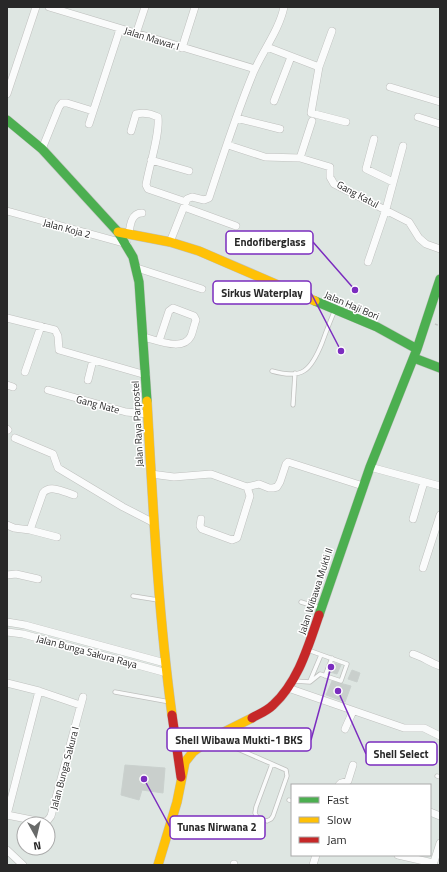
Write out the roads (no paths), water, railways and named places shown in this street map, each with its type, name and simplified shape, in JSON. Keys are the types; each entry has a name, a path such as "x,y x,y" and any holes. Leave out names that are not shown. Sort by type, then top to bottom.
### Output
{"main road":[{"name":"Jalan Raya Parpostel","path":"7,120 42,149 118,232 127,244 137,268 140,283 159,600 165,663 181,777"},
{"name":"Jalan Haji Bori","path":"118,232 170,242 199,251 377,327 440,368"},
{"name":"Jalan Wibawa Mukti II","path":"158,865 177,802 185,762 193,752 212,738 265,711 281,697 290,685 307,649 363,486 416,353 440,279"}],"street":[{"path":"7,94 36,7"},
{"name":"Jalan Mawar I","path":"49,7 255,69"},
{"path":"136,34 145,7"},
{"path":"182,48 195,7"},
{"path":"170,242 189,197 204,200 209,198 236,118 255,69 273,36 284,7"},
{"path":"89,124 120,28"},
{"path":"332,31 319,67 311,113 346,122"},
{"path":"267,47 319,67"},
{"path":"274,101 291,57"},
{"path":"390,87 440,102"},
{"path":"42,149 62,103 67,103 93,111"},
{"path":"131,131 136,114 142,112 151,113 158,117 146,182 147,187 185,205 236,226"},
{"path":"418,116 440,124"},
{"path":"236,118 280,129"},
{"path":"300,158 312,121"},
{"path":"374,139 366,170 393,182"},
{"name":"Gang Katul","path":"228,144 265,156 300,158 330,167 330,177 334,184 386,209 409,222 419,238 426,244 440,249"},
{"path":"368,262 386,209 403,146"},
{"path":"151,160 189,172"},
{"name":"Jalan Koja 2","path":"7,211 127,244"},
{"path":"129,234 132,220 135,215 142,213"},
{"path":"137,268 202,289"},
{"path":"143,337 159,341 179,345 187,341 191,336 196,320 194,316 173,308 169,311 159,341"},
{"path":"7,318 55,330 58,336 59,350 146,375"},
{"path":"25,372 41,326"},
{"path":"88,380 93,360"},
{"name":"Gang Nate","path":"48,390 126,412 148,414"},
{"path":"15,438 51,452 55,456 56,466 58,468 123,507 154,523"},
{"path":"151,474 174,477 211,474 247,487 259,484 269,488 277,487 288,462 363,486"},
{"path":"370,467 440,486"},
{"path":"414,519 424,482"},
{"path":"201,520 200,526 202,529 232,540 237,538 250,496 247,487"},
{"path":"30,530 43,493 46,490 50,488 74,495"},
{"path":"423,568 440,515"},
{"path":"7,525 11,528 30,530 57,537"},
{"path":"7,575 16,574 38,579"},
{"name":"Jalan Bunga Sakura Raya","path":"7,622 25,625 165,663"},
{"path":"23,634 25,625"},
{"name":"Jalan Bunga Sakura Raya","path":"7,632 23,634 167,673"},
{"path":"95,653 97,644"},
{"path":"413,654 440,666"},
{"path":"7,683 39,691 80,705"},
{"path":"290,685 353,711 404,728 424,728 440,736"},
{"path":"7,815 39,691"},
{"name":"Jalan Bunga Sakura I","path":"7,815 42,822 48,820 51,816 83,697"},
{"path":"345,729 353,711"},
{"path":"340,784 348,781 353,765"},
{"path":"402,856 433,864 440,843"},
{"path":"7,850 23,865"}],"lane":[{"path":"272,371 294,373 307,369 314,362 335,310"},
{"path":"293,405 294,373"},
{"path":"133,596 159,600"},
{"path":"301,602 320,609"},
{"path":"290,685 310,682 320,674 341,681 347,664 307,649"},
{"path":"310,682 321,654"},
{"path":"325,676 332,658"},
{"path":"115,692 171,702"},
{"path":"212,738 286,770 287,776 273,816 267,821 256,817 255,813 272,764"}],"place":[{"name":"Endofiberglass","path":"355,290"},
{"name":"Sirkus Waterplay","path":"341,351"},
{"name":"Shell Wibawa Mukti-1 BKS","path":"331,667"},
{"name":"Shell Select","path":"338,691"},
{"name":"Tunas Nirwana 2","path":"144,779"}]}
